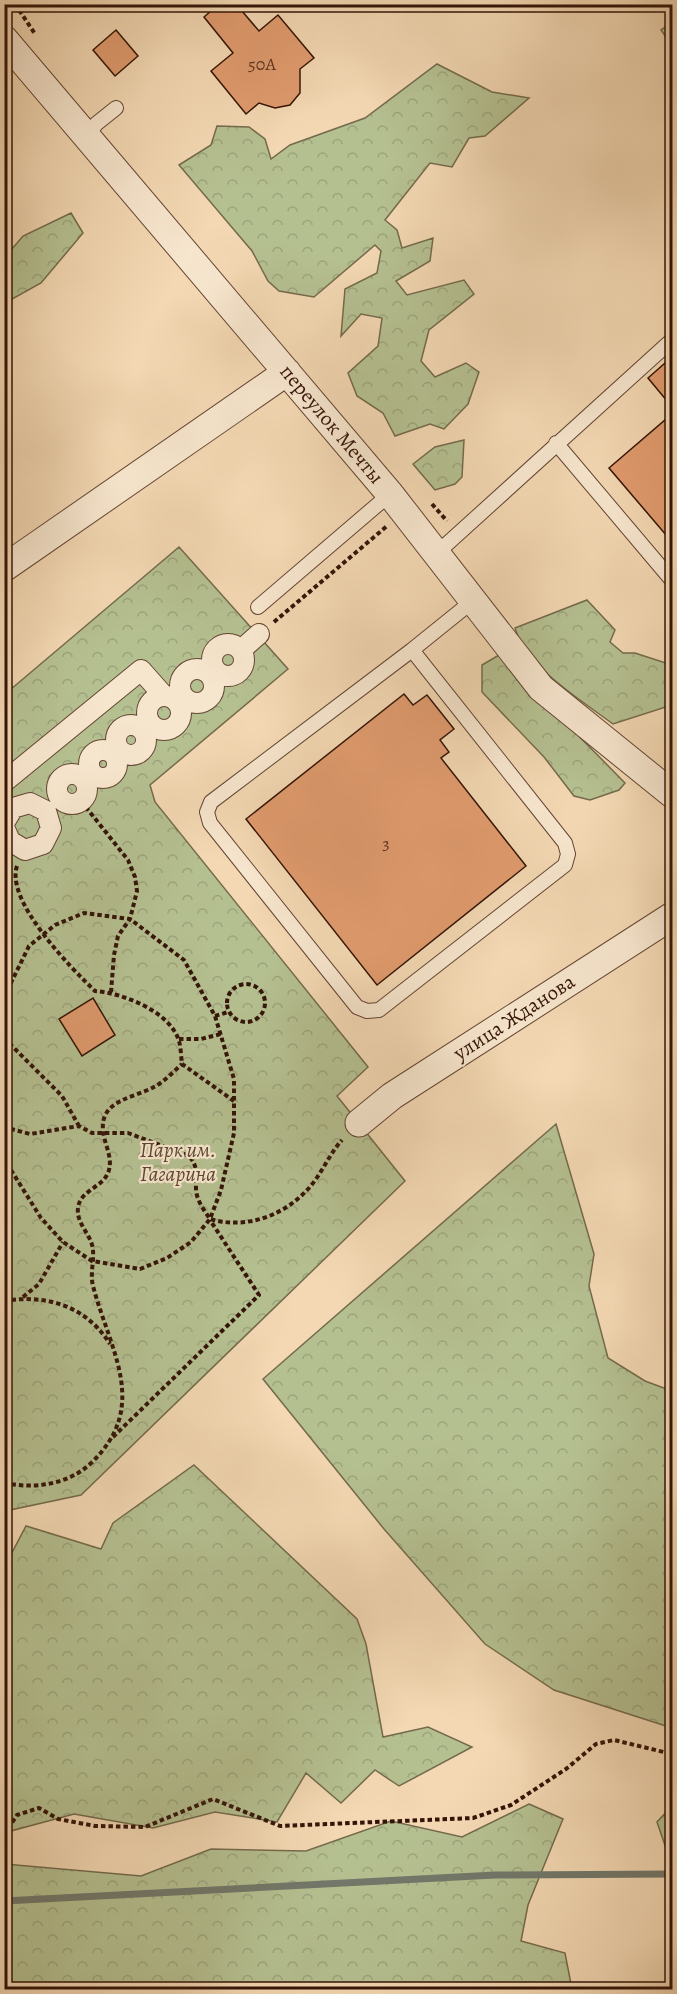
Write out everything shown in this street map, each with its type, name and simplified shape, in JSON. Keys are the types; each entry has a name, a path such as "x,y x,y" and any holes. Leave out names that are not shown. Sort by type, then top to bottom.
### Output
{"street":[{"name":"переулок Мечты","path":"4,39 397,502 541,688 672,794"},
{"path":"4,568 287,372"},
{"path":"4,782 141,670 175,698 190,702 205,701 214,690 213,673 229,676 241,670 244,656 241,650 259,634"},
{"path":"88,777 87,793 81,801 53,805 30,803 13,808 4,825 10,841 25,850 34,849 48,837 50,819 53,805 57,786 65,776 78,776 88,777 103,779 110,777 117,767 117,752 132,755 143,749 146,743 147,710 150,703 175,698"},
{"path":"147,728 172,729 181,717 175,698"},
{"name":"улица Жданова","path":"359,1123 392,1096 672,916"}],"lane":[{"path":"87,138 96,124 116,108"},
{"path":"437,553 672,340"},
{"path":"556,443 670,578 672,576"},
{"path":"258,607 397,502"},
{"path":"412,650 565,843 568,854 565,865 546,880 379,1010 367,1011 357,1007 210,823 207,812 211,802 412,650 474,600"}],"path":[{"path":"182,4 187,10"},
{"path":"259,634 397,502"},
{"path":"81,801 128,860 137,891 130,919 118,936 111,992"},
{"path":"25,850 15,869 15,883 18,895 44,934 95,991 111,992 152,1010 164,1020 179,1039 182,1064 234,1101"},
{"path":"4,997 29,946 55,925 84,913 130,919 184,960 215,1016 234,1079 234,1132 222,1190 210,1219 191,1242 167,1258 140,1269 92,1261 63,1242 41,1218 11,1170 4,1150"},
{"path":"252,985 263,995 264,1010 254,1021 239,1021 228,1012 228,997 237,986 252,985"},
{"path":"215,1016 228,1012"},
{"path":"179,1039 201,1039 221,1034"},
{"path":"4,1038 62,1096 79,1126 92,1133 104,1135 128,1133 189,1156 197,1172 195,1189 200,1203 259,1295 111,1439 100,1454 71,1476 36,1486 4,1483"},
{"path":"111,1439 121,1413 123,1386 93,1284 93,1250 79,1218 78,1207 84,1194 107,1176 110,1165 102,1124 106,1113 118,1101 155,1087 182,1064"},
{"path":"210,1219 225,1224 245,1222 269,1216 290,1206 314,1181 339,1144 359,1123"},
{"path":"4,1125 11,1130 30,1134 79,1126"},
{"path":"22,1298 39,1284 63,1242"},
{"path":"4,1301 22,1298 59,1302 76,1310 97,1328 114,1350"},
{"path":"4,1835 17,1815 39,1808 58,1818 95,1826 145,1827 213,1799 280,1826 473,1818 511,1805 566,1768 596,1744 614,1740 672,1754"}],"green space":[{"path":"672,22 672,46 661,30"},
{"path":"437,64 492,92 529,98 485,136 469,138 452,167 430,163 385,220 397,230 402,248 433,238 430,261 396,281 407,295 464,280 474,294 429,330 421,361 435,377 466,363 479,372 468,404 444,429 430,424 395,436 383,413 357,396 348,373 378,346 382,318 361,314 341,336 345,289 377,273 381,251 375,245 314,297 279,291 268,281 252,251 179,165 211,145 217,126 249,127 265,139 271,159 290,145 365,118"},
{"path":"71,213 83,233 41,283 5,303 5,257 23,236"},
{"path":"464,440 462,477 455,484 435,490 413,464 435,447"},
{"name":"Парк им. Гагарина","path":"179,547 288,669 150,785 155,802 368,1067 337,1096 405,1181 81,1495 5,1511 4,695"},
{"path":"587,600 615,630 610,642 623,653 635,653 672,665 672,705 613,724 571,694 543,670 521,643 515,628"},
{"path":"499,655 625,783 619,790 590,800 574,796 544,757 482,692 482,665"},
{"path":"556,1124 594,1254 589,1286 608,1358 645,1381 672,1391 672,1728 554,1690 485,1644 384,1529 263,1379"},
{"path":"194,1465 357,1619 366,1644 383,1737 428,1727 472,1747 399,1786 375,1770 341,1803 306,1773 277,1822 215,1812 153,1828 74,1814 11,1831 5,1844 5,1566 26,1526 101,1549 113,1523"},
{"path":"529,1804 563,1819 528,1905 521,1941 565,1953 572,1989 5,1989 5,1864 141,1876 211,1849 306,1851 391,1821 462,1837"},
{"path":"672,1806 672,1866 657,1822"}],"building":[{"path":"219,4 236,4 259,31 278,15 314,58 300,69 300,93 290,105 275,108 259,103 246,114 211,71 233,53 204,17"},
{"path":"116,30 138,56 115,76 93,50"},
{"path":"672,357 672,407 648,378"},
{"path":"672,414 672,542 609,468"},
{"path":"404,694 413,705 427,695 454,729 440,740 449,752 441,758 526,866 377,985 246,819"},
{"path":"93,998 115,1035 82,1056 59,1019"}],"waterway":[{"path":"4,1901 495,1875 672,1874"}]}
